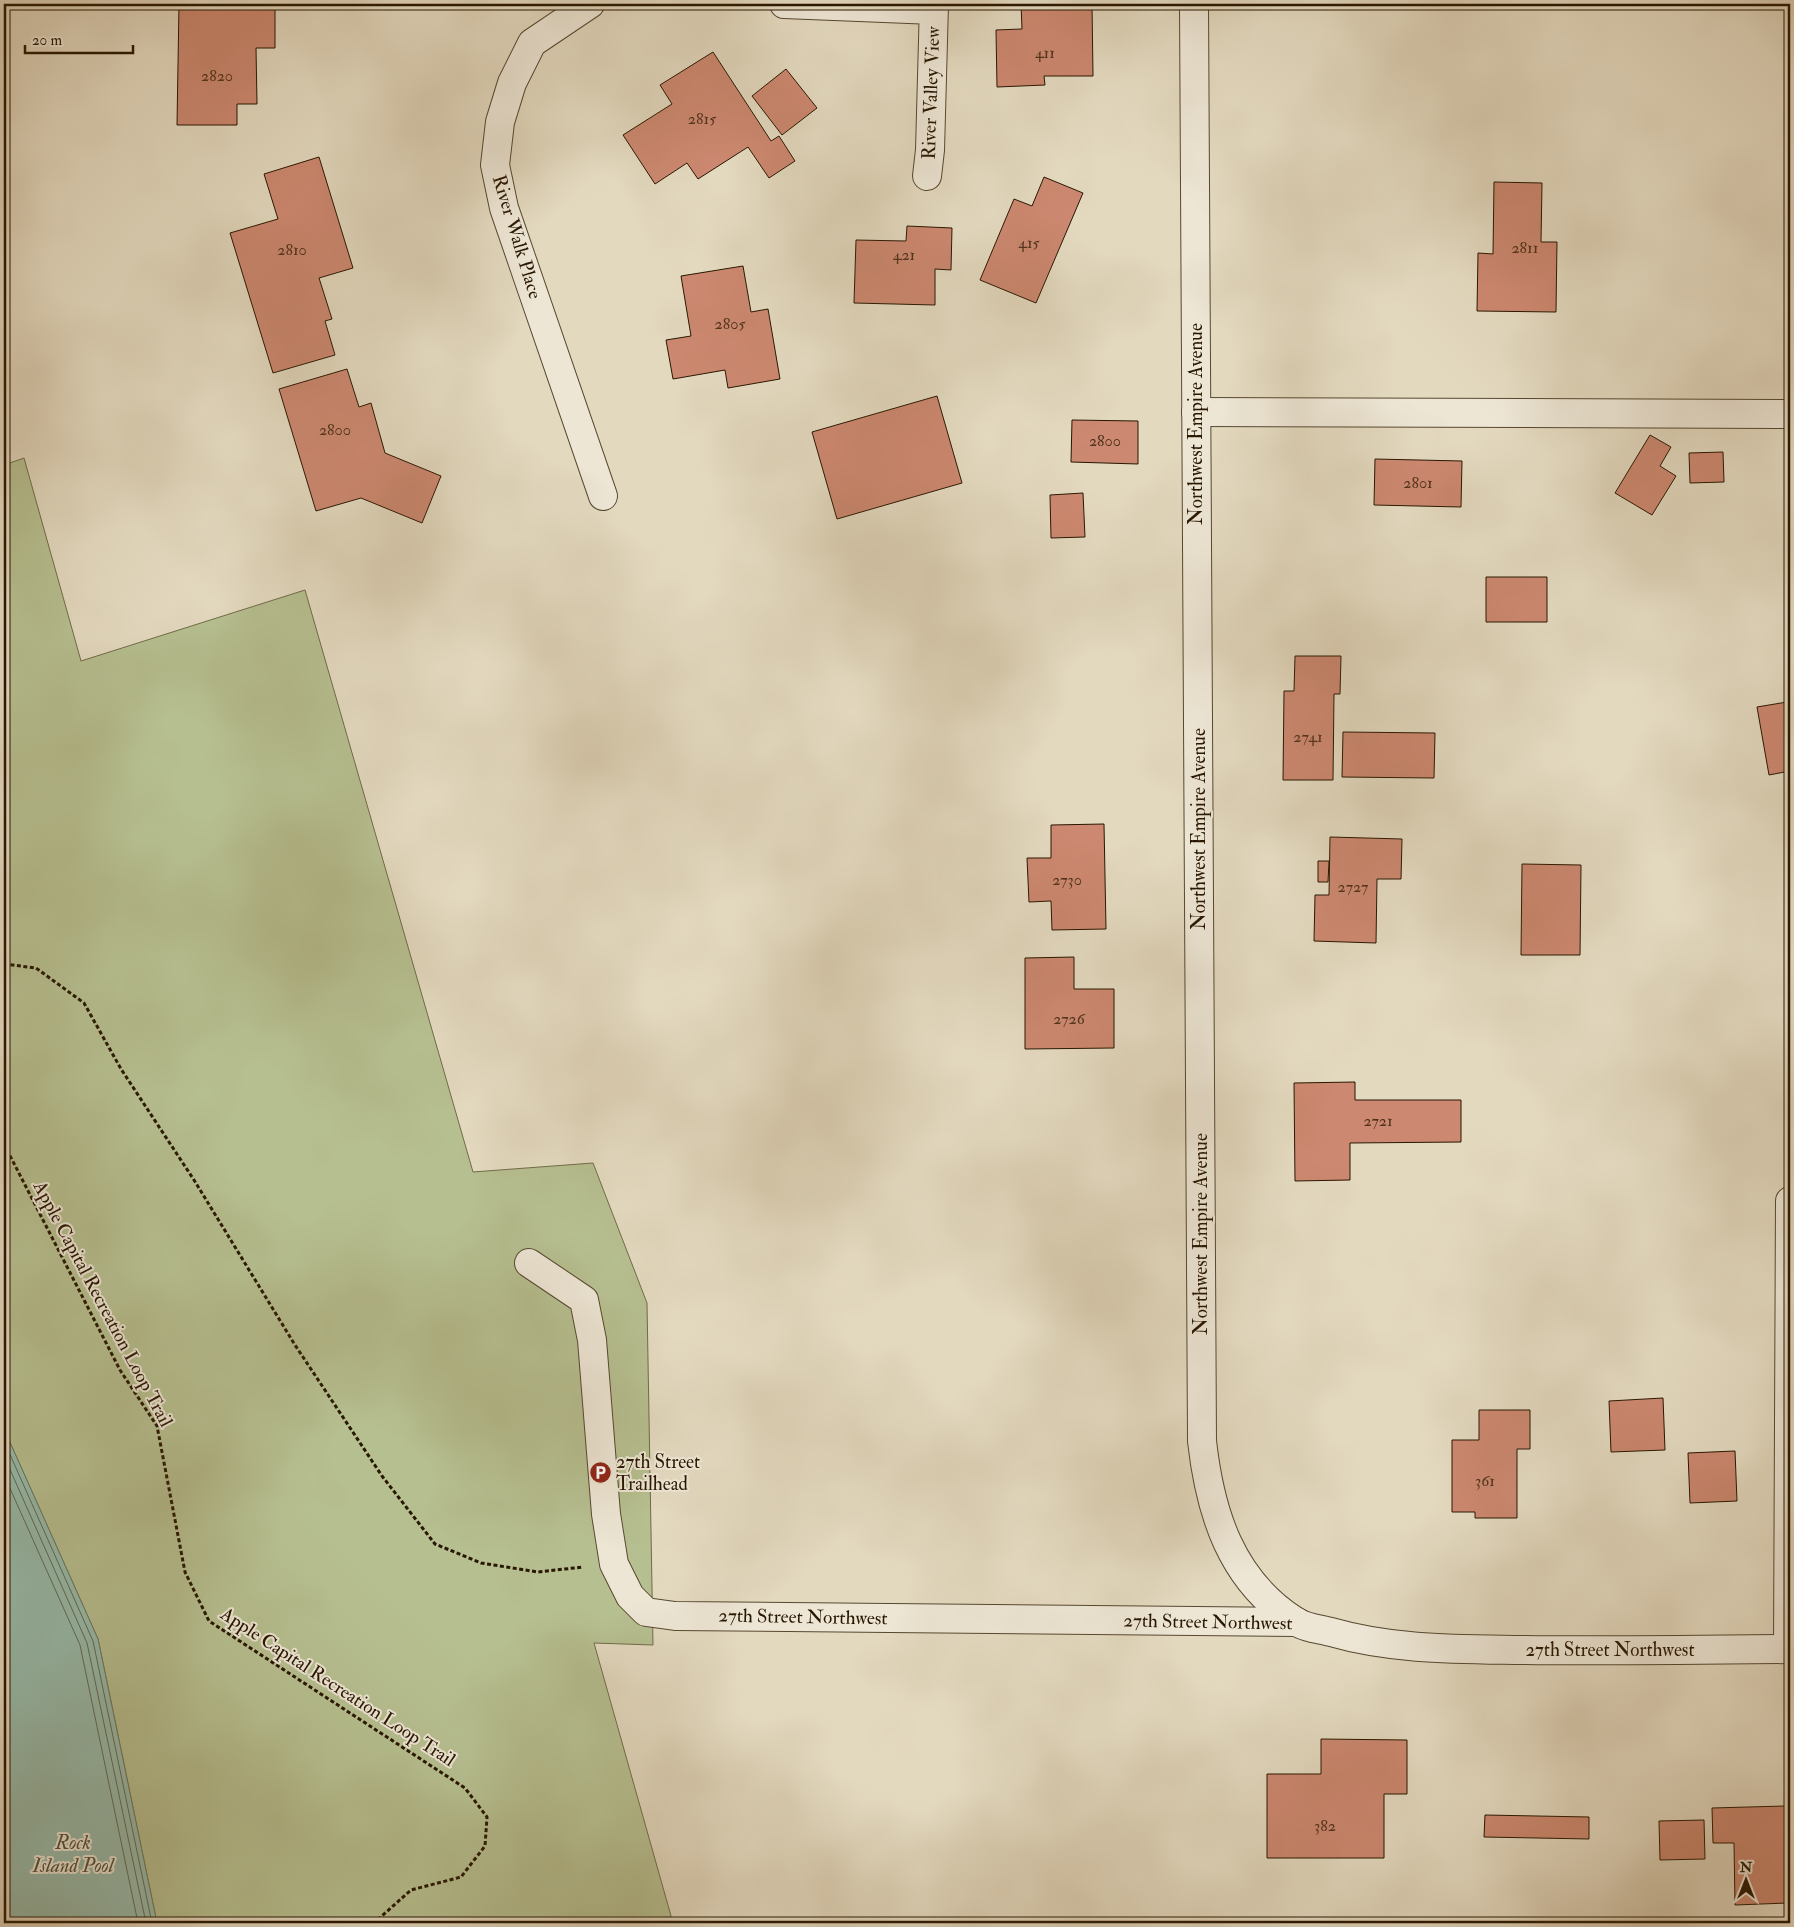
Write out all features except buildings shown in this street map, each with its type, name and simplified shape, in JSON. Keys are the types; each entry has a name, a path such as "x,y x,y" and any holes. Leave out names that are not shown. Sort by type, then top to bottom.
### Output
{"street":[{"name":"River Walk Place","path":"590,4 532,43 512,83 500,122 495,165 504,208 603,496"},
{"name":"River Valley View","path":"784,4 934,7 930,150 927,176"},
{"name":"Northwest Empire Avenue","path":"1194,4 1202,1441 1205,1473 1215,1514 1231,1551 1254,1588 1296,1622"},
{"path":"1196,412 1790,414"},
{"path":"1789,1649 1790,1201"},
{"path":"530,1263 584,1300 592,1340 606,1514 614,1564"},
{"name":"27th Street Northwest","path":"614,1564 630,1596 646,1612 674,1616 1296,1622 1359,1640 1429,1649 1660,1652 1789,1649"}],"path":[{"path":"4,964 36,968 84,1003 121,1069 194,1180 295,1345 382,1476 435,1544 481,1563 538,1572 614,1564"},
{"name":"Apple Capital Recreation Loop Trail","path":"4,1144 120,1370 157,1426 185,1572 209,1621 466,1788 487,1817 485,1846 461,1877 411,1890 374,1923"}],"shaded area":[{"path":"24,458 81,661 305,590 473,1172 593,1163 647,1303 653,1645 594,1643 673,1923 157,1923 98,1639 4,1429 4,465"}],"water":[{"name":"Rock Island Pool","path":"4,1429 98,1639 157,1923 4,1923"}],"place":[{"name":"27th Street Trailhead","path":"600,1473"}]}
